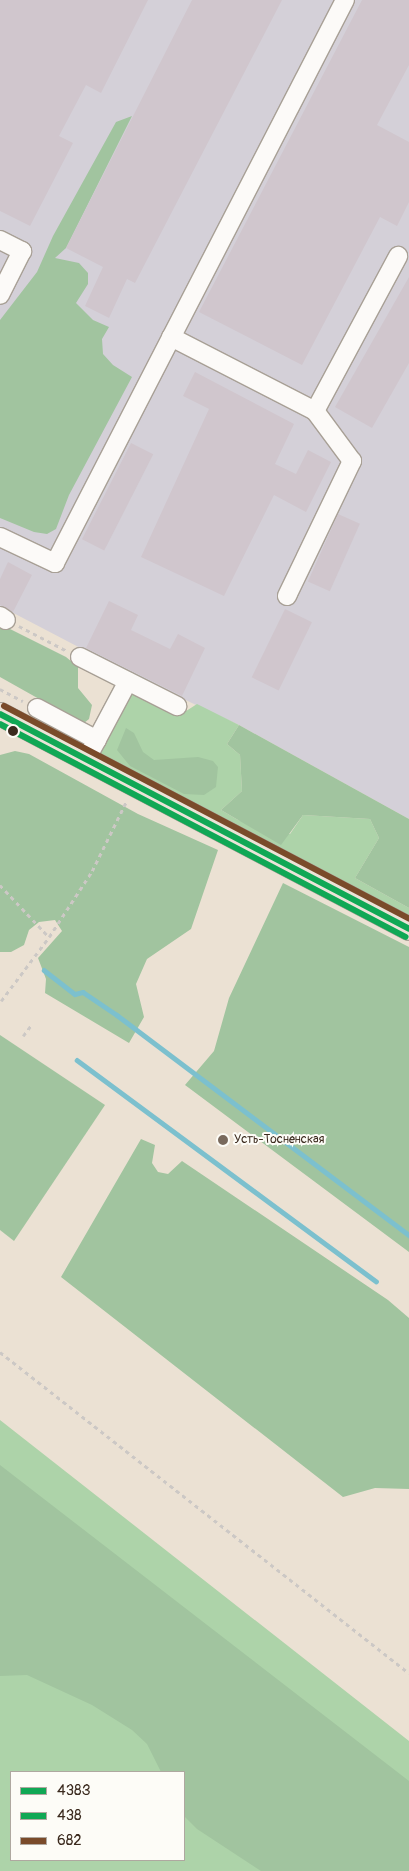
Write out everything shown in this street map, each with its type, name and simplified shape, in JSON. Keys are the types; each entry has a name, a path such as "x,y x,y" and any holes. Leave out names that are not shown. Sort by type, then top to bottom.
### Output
{"main road":[{"path":"0,714 409,929"}],"lane":[{"path":"0,537 55,563 345,0"},
{"path":"0,240 22,251 0,295"},
{"path":"315,411 398,256"},
{"path":"171,337 315,411 352,461 287,596"},
{"path":"80,657 177,706"},
{"path":"86,760 128,681"},
{"path":"38,708 97,740"}],"path":[{"path":"3,618 80,657"},
{"path":"0,689 38,708"},
{"path":"1,1001 49,937 92,871 134,785"},
{"path":"0,885 49,937"},
{"path":"23,1036 32,1024"},
{"path":"0,1352 409,1673"}],"shaded area":[{"path":"0,0 409,0 409,819 239,725 134,676 0,606"}],"green space":[{"path":"132,116 66,248 55,258 79,263 88,273 88,284 76,303 93,320 109,327 102,339 103,354 113,365 132,377 69,495 56,529 47,534 34,532 0,518 0,320 37,272 53,236 116,122"},
{"path":"0,624 66,657 78,667 78,688 92,705 89,719 84,723 73,718 0,677"},
{"path":"133,690 180,715 197,704 239,725 227,744 240,755 242,791 221,810 238,820 290,834 303,815 370,819 379,838 355,878 409,908 409,921 99,756"},
{"path":"239,725 409,819 409,908 355,878 379,838 370,819 303,815 281,845 221,810 242,791 240,755 227,744"},
{"path":"126,728 134,733 143,752 154,760 198,757 213,761 218,767 216,787 204,795 184,794 130,766 117,750"},
{"path":"15,751 29,754 138,814 218,850 191,929 147,959 136,984 144,1017 129,1043 45,993 46,979 38,958 62,931 55,920 39,922 29,930 24,945 11,952 0,952 0,755"},
{"path":"283,883 409,947 409,1252 185,1085 214,1051 229,998"},
{"path":"0,1035 105,1105 14,1241 0,1230"},
{"path":"141,1139 155,1145 152,1163 158,1172 168,1174 182,1161 388,1300 409,1318 409,1489 375,1488 343,1497 61,1277"},
{"path":"0,1420 409,1741 409,1871 0,1871"},
{"path":"0,1465 409,1781 409,1871 261,1871 197,1829 185,1817 185,1771 160,1771 147,1744 132,1730 92,1705 27,1675 0,1676"}],"building":[{"path":"0,0 148,0 101,93 86,85 59,136 73,143 30,226 0,211"},
{"path":"192,0 282,0 135,283 127,279 109,318 85,306 103,267 66,248"},
{"path":"362,0 409,0 409,65 377,125 409,142 409,202 397,226 380,217 302,365 199,312"},
{"path":"409,277 409,363 372,428 335,407"},
{"path":"195,372 294,424 275,464 296,474 308,450 331,462 306,512 274,495 224,596 141,557 209,409 183,396"},
{"path":"131,443 153,454 104,551 82,539"},
{"path":"338,514 360,524 330,591 308,582"},
{"path":"8,562 32,575 13,612 0,605 0,579"},
{"path":"109,601 138,615 131,630 170,649 178,634 205,648 182,696 86,648"},
{"path":"285,609 312,622 279,690 252,677"}],"waterway":[{"path":"44,970 75,994 83,992 117,1015 409,1235"},
{"path":"77,1060 376,1281"}],"transit line":[{"name":"682","path":"4,706 409,919"},
{"name":"438З","path":"0,714 409,929"},
{"name":"438","path":"0,724 405,937"}],"place":[{"name":"Усть-Тосненская","path":"223,1140"}]}
